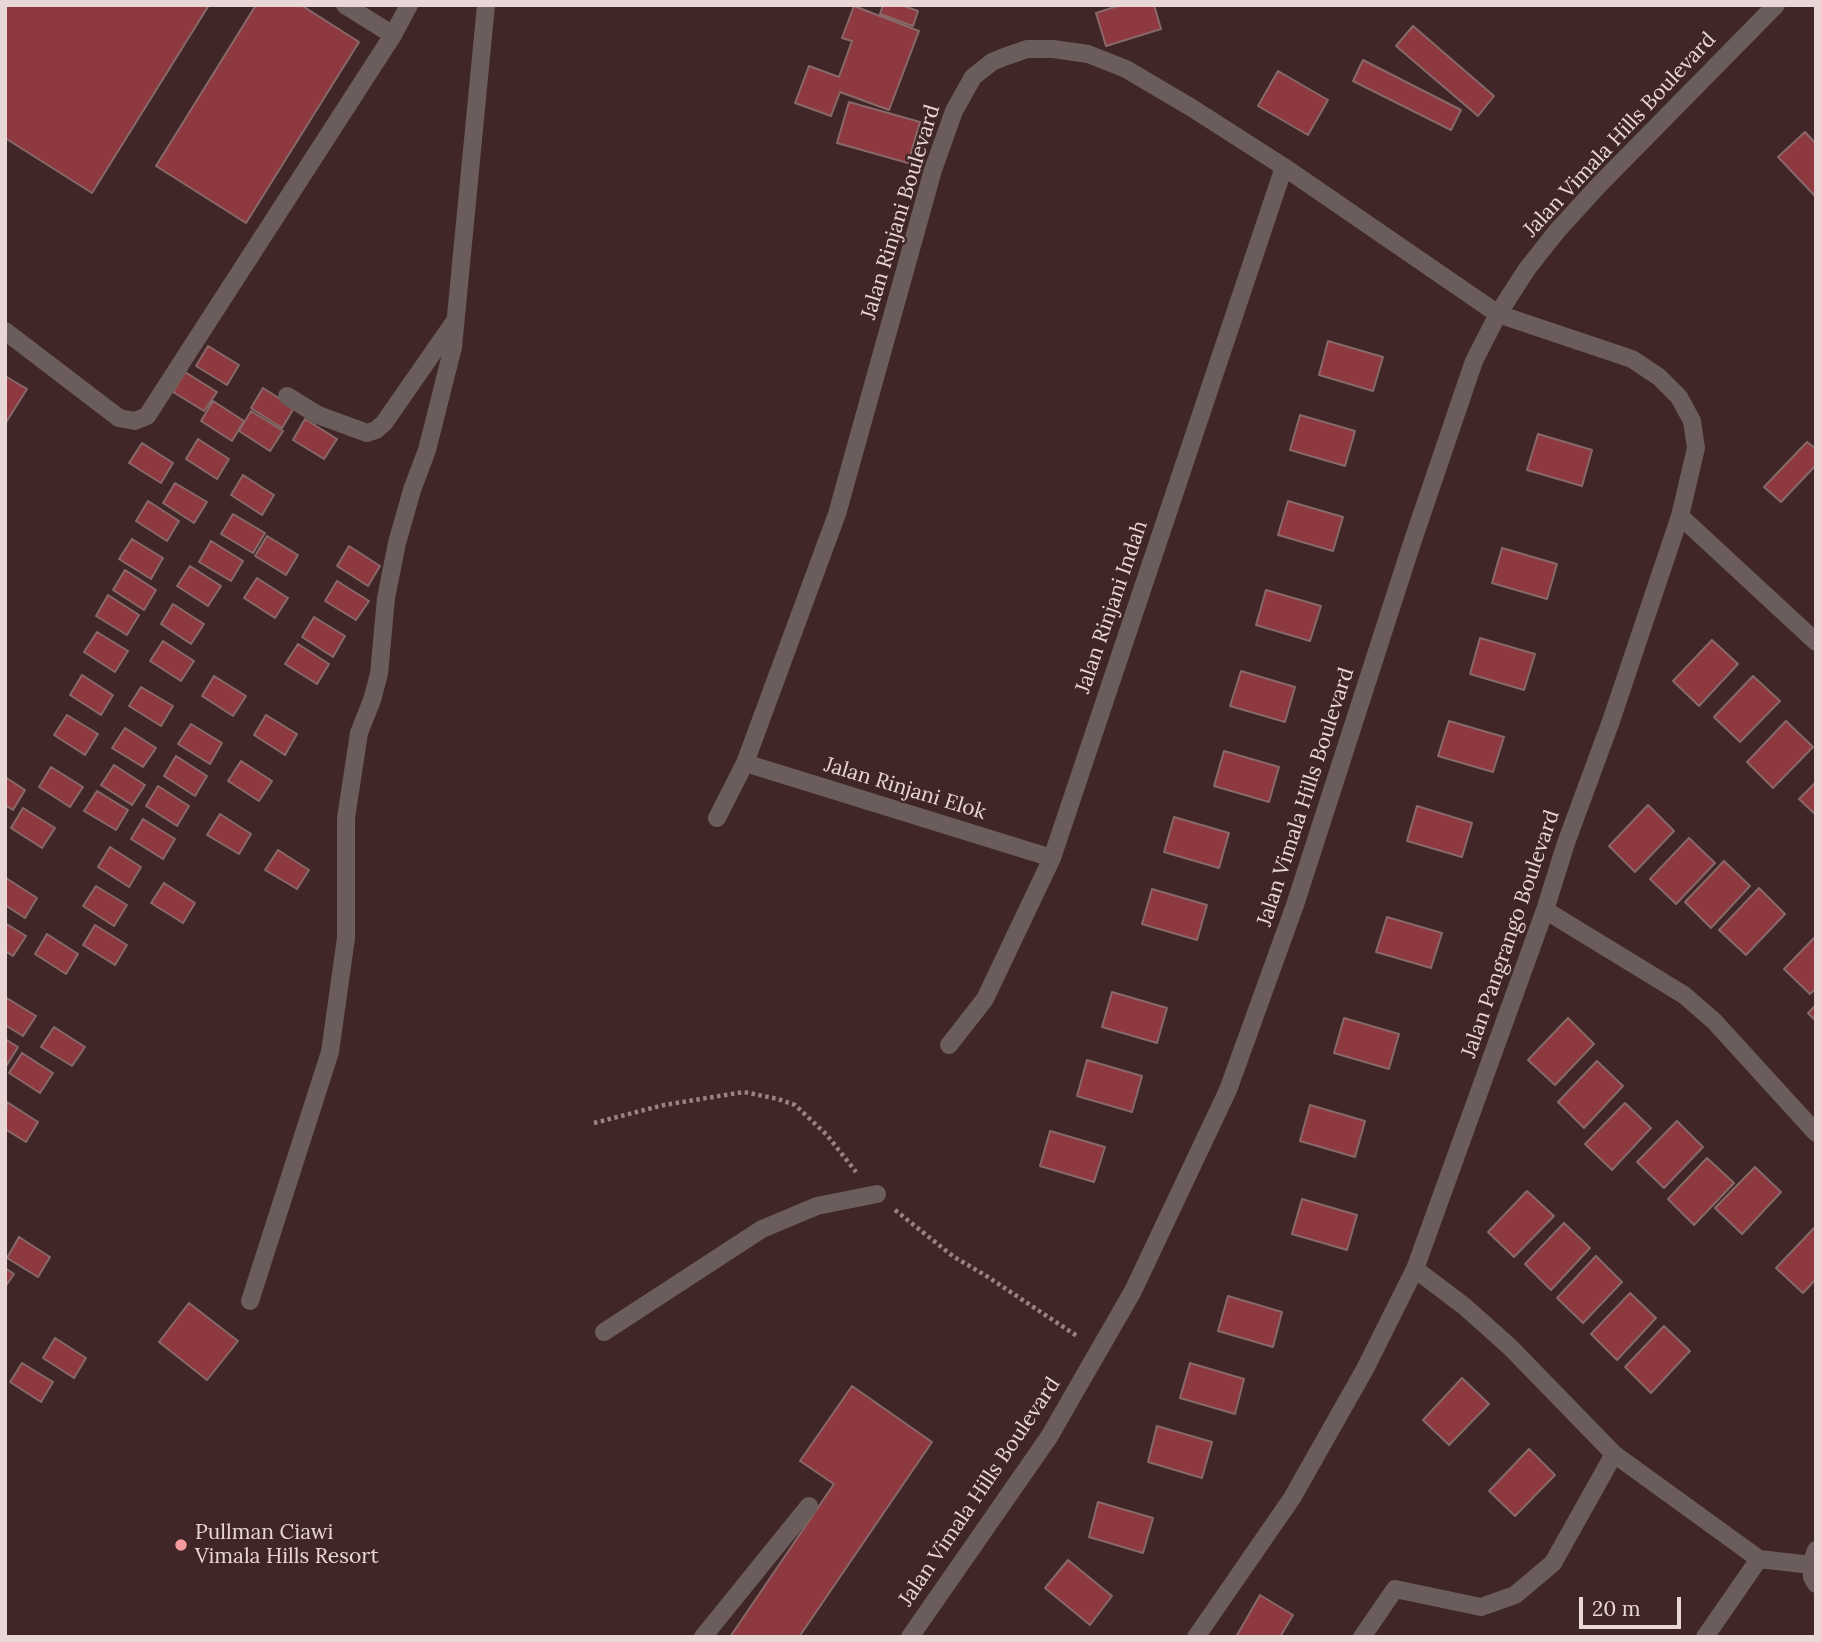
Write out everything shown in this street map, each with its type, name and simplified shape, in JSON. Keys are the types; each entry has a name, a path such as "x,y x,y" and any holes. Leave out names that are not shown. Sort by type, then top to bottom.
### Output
{"street":[{"path":"345,5 393,35"},
{"path":"5,331 119,418 135,421 147,416 393,35 409,5"},
{"path":"250,1301 330,1052 346,938 346,818 359,733 379,674 386,598 397,543 427,450 453,347 486,5"},
{"name":"Jalan Vimala Hills Boulevard","path":"910,1637 1049,1437 1133,1292 1227,1090 1295,905 1474,361 1498,314 1527,269 1557,231 1776,5"},
{"name":"Jalan Rinjani Boulevard","path":"717,818 745,763 837,514 933,170 954,111 973,77 992,62 1027,49 1053,49 1088,54 1126,69 1284,167 1498,314"},
{"name":"Jalan Rinjani Indah","path":"949,1045 985,999 1052,858 1284,167"},
{"name":"Jalan Pangrango Boulevard","path":"1196,1637 1292,1498 1364,1370 1415,1269 1611,721 1680,516 1696,447 1692,421 1679,397 1659,377 1632,359 1498,314"},
{"path":"287,396 318,415 366,433 376,430 457,319"},
{"path":"1680,516 1816,642"},
{"name":"Jalan Rinjani Elok","path":"745,763 1052,858"},
{"path":"1545,910 1684,995 1714,1021 1816,1133"},
{"path":"604,1332 762,1229 817,1206 877,1195"},
{"path":"1415,1269 1464,1306 1510,1347 1614,1454 1759,1559 1813,1558 1812,1577 1816,1584"},
{"path":"1362,1637 1395,1589 1480,1607 1516,1595 1553,1563 1614,1454"},
{"path":"703,1637 809,1506"},
{"path":"1705,1637 1759,1559"}],"building":[{"path":"5,5 209,5 92,193 5,138"},
{"path":"256,5 301,5 359,42 246,223 156,166"},
{"path":"883,5 901,5 918,11 913,26 880,14"},
{"path":"1121,5 1154,5 1161,29 1106,46 1096,13"},
{"path":"854,6 919,31 889,110 840,92 831,116 795,103 809,66 839,77 852,41 842,38"},
{"path":"1413,26 1494,96 1478,116 1396,46"},
{"path":"1363,60 1461,110 1451,130 1353,81"},
{"path":"1278,71 1328,100 1308,135 1258,106"},
{"path":"849,102 920,122 908,163 837,143"},
{"path":"1805,132 1816,144 1816,197 1778,157"},
{"path":"1328,341 1383,357 1373,391 1319,375"},
{"path":"208,346 239,365 227,385 196,366"},
{"path":"185,372 217,392 204,411 173,392"},
{"path":"5,376 27,389 5,424"},
{"path":"263,388 294,408 282,428 251,408"},
{"path":"213,401 244,421 232,441 201,421"},
{"path":"251,411 283,431 270,451 239,431"},
{"path":"1300,415 1355,431 1345,466 1290,450"},
{"path":"305,419 337,439 324,459 293,440"},
{"path":"1538,434 1592,450 1582,486 1527,470"},
{"path":"198,439 229,459 217,479 186,459"},
{"path":"1807,442 1816,449 1816,465 1781,502 1764,487"},
{"path":"142,443 173,463 161,483 129,463"},
{"path":"243,475 274,495 262,515 231,495"},
{"path":"175,483 207,502 194,523 163,503"},
{"path":"148,501 179,521 167,541 136,521"},
{"path":"1288,501 1343,517 1333,551 1278,535"},
{"path":"233,514 265,533 253,553 221,534"},
{"path":"267,536 298,555 286,575 255,556"},
{"path":"132,539 163,558 151,579 119,559"},
{"path":"211,541 243,561 231,581 199,562"},
{"path":"349,546 380,566 368,586 337,566"},
{"path":"1502,548 1557,564 1547,599 1492,583"},
{"path":"190,566 221,586 208,606 177,586"},
{"path":"125,570 156,590 144,610 113,590"},
{"path":"257,578 288,598 275,618 244,598"},
{"path":"337,581 369,601 356,620 325,601"},
{"path":"1266,590 1321,606 1310,641 1256,625"},
{"path":"108,595 139,615 127,635 96,616"},
{"path":"173,604 204,624 191,644 161,624"},
{"path":"314,617 345,636 333,657 302,637"},
{"path":"97,632 128,651 115,672 84,652"},
{"path":"1480,638 1535,654 1524,690 1470,674"},
{"path":"1712,640 1738,664 1699,706 1673,681"},
{"path":"163,641 194,661 181,681 150,661"},
{"path":"298,644 329,664 317,684 285,664"},
{"path":"1241,671 1295,687 1285,722 1230,706"},
{"path":"82,675 113,695 101,715 70,695"},
{"path":"214,676 246,696 233,716 202,696"},
{"path":"1753,676 1780,701 1740,742 1714,717"},
{"path":"141,687 173,706 161,726 129,706"},
{"path":"67,715 98,734 85,755 54,735"},
{"path":"266,715 297,734 285,755 254,735"},
{"path":"1449,721 1504,737 1493,772 1438,756"},
{"path":"1786,721 1813,747 1773,788 1747,762"},
{"path":"191,724 222,743 210,764 178,744"},
{"path":"125,728 156,748 143,767 112,748"},
{"path":"1224,751 1279,767 1269,802 1214,786"},
{"path":"176,756 207,776 195,796 164,776"},
{"path":"241,761 272,781 259,801 228,781"},
{"path":"114,765 145,785 132,805 101,785"},
{"path":"51,767 83,787 70,807 39,787"},
{"path":"5,777 25,790 13,810 5,805"},
{"path":"1816,782 1816,815 1799,799"},
{"path":"158,786 189,806 177,826 146,806"},
{"path":"97,791 128,810 116,830 84,811"},
{"path":"1648,805 1674,831 1635,872 1609,846"},
{"path":"1417,806 1472,823 1462,857 1407,841"},
{"path":"23,808 55,828 42,848 11,828"},
{"path":"220,814 251,834 239,854 207,835"},
{"path":"1174,817 1229,833 1219,868 1164,852"},
{"path":"143,819 175,839 163,859 131,839"},
{"path":"1689,838 1715,863 1676,904 1650,879"},
{"path":"110,847 141,867 129,887 98,867"},
{"path":"278,850 309,870 297,889 265,870"},
{"path":"1724,861 1750,886 1711,928 1685,902"},
{"path":"6,878 37,898 25,918 5,905"},
{"path":"164,883 195,903 183,923 151,903"},
{"path":"96,886 127,905 114,926 83,906"},
{"path":"1759,888 1785,914 1746,955 1719,930"},
{"path":"1152,889 1207,905 1197,940 1142,924"},
{"path":"1387,917 1442,933 1431,968 1376,952"},
{"path":"5,923 26,936 13,956 5,951"},
{"path":"95,925 127,945 115,965 83,945"},
{"path":"47,934 78,954 66,974 35,954"},
{"path":"1816,936 1816,988 1810,994 1784,969"},
{"path":"1112,992 1167,1008 1157,1043 1102,1027"},
{"path":"5,997 36,1016 23,1036 5,1025"},
{"path":"1816,1005 1816,1021 1808,1013"},
{"path":"1344,1018 1399,1034 1389,1069 1334,1053"},
{"path":"1568,1018 1594,1044 1555,1085 1528,1060"},
{"path":"54,1027 85,1047 72,1066 41,1047"},
{"path":"5,1039 18,1047 5,1068"},
{"path":"22,1053 53,1073 40,1093 9,1073"},
{"path":"1087,1060 1142,1076 1132,1112 1077,1096"},
{"path":"1597,1061 1623,1086 1584,1128 1558,1102"},
{"path":"7,1102 38,1122 26,1142 5,1129"},
{"path":"1625,1103 1651,1128 1612,1170 1585,1144"},
{"path":"1310,1105 1365,1121 1355,1157 1300,1141"},
{"path":"1677,1121 1703,1147 1664,1188 1637,1162"},
{"path":"1050,1131 1105,1147 1094,1182 1040,1166"},
{"path":"1707,1158 1734,1183 1694,1225 1668,1199"},
{"path":"1755,1167 1781,1192 1742,1234 1715,1208"},
{"path":"1527,1191 1554,1216 1514,1257 1488,1232"},
{"path":"1302,1199 1357,1215 1347,1250 1292,1234"},
{"path":"1564,1223 1590,1248 1551,1290 1525,1264"},
{"path":"1816,1226 1816,1279 1803,1293 1776,1268"},
{"path":"19,1237 50,1257 38,1277 7,1258"},
{"path":"1596,1256 1622,1282 1583,1323 1557,1298"},
{"path":"5,1268 14,1274 5,1287"},
{"path":"1630,1293 1656,1318 1617,1360 1591,1334"},
{"path":"1228,1296 1282,1312 1273,1347 1218,1331"},
{"path":"189,1303 238,1341 207,1380 159,1342"},
{"path":"1664,1326 1690,1351 1651,1393 1625,1367"},
{"path":"55,1338 86,1358 74,1378 43,1358"},
{"path":"22,1363 53,1382 41,1402 10,1382"},
{"path":"1190,1363 1244,1379 1235,1414 1180,1398"},
{"path":"1462,1378 1489,1404 1449,1445 1423,1420"},
{"path":"852,1386 932,1442 799,1637 730,1637 834,1484 800,1461"},
{"path":"1157,1426 1212,1442 1202,1478 1148,1462"},
{"path":"1529,1449 1555,1475 1515,1516 1489,1491"},
{"path":"1098,1502 1153,1518 1143,1553 1089,1537"},
{"path":"1068,1560 1112,1596 1090,1625 1045,1588"},
{"path":"1260,1595 1293,1615 1280,1637 1236,1637"}],"place":[{"name":"Pullman Ciawi Vimala Hills Resort","path":"181,1545"}]}
